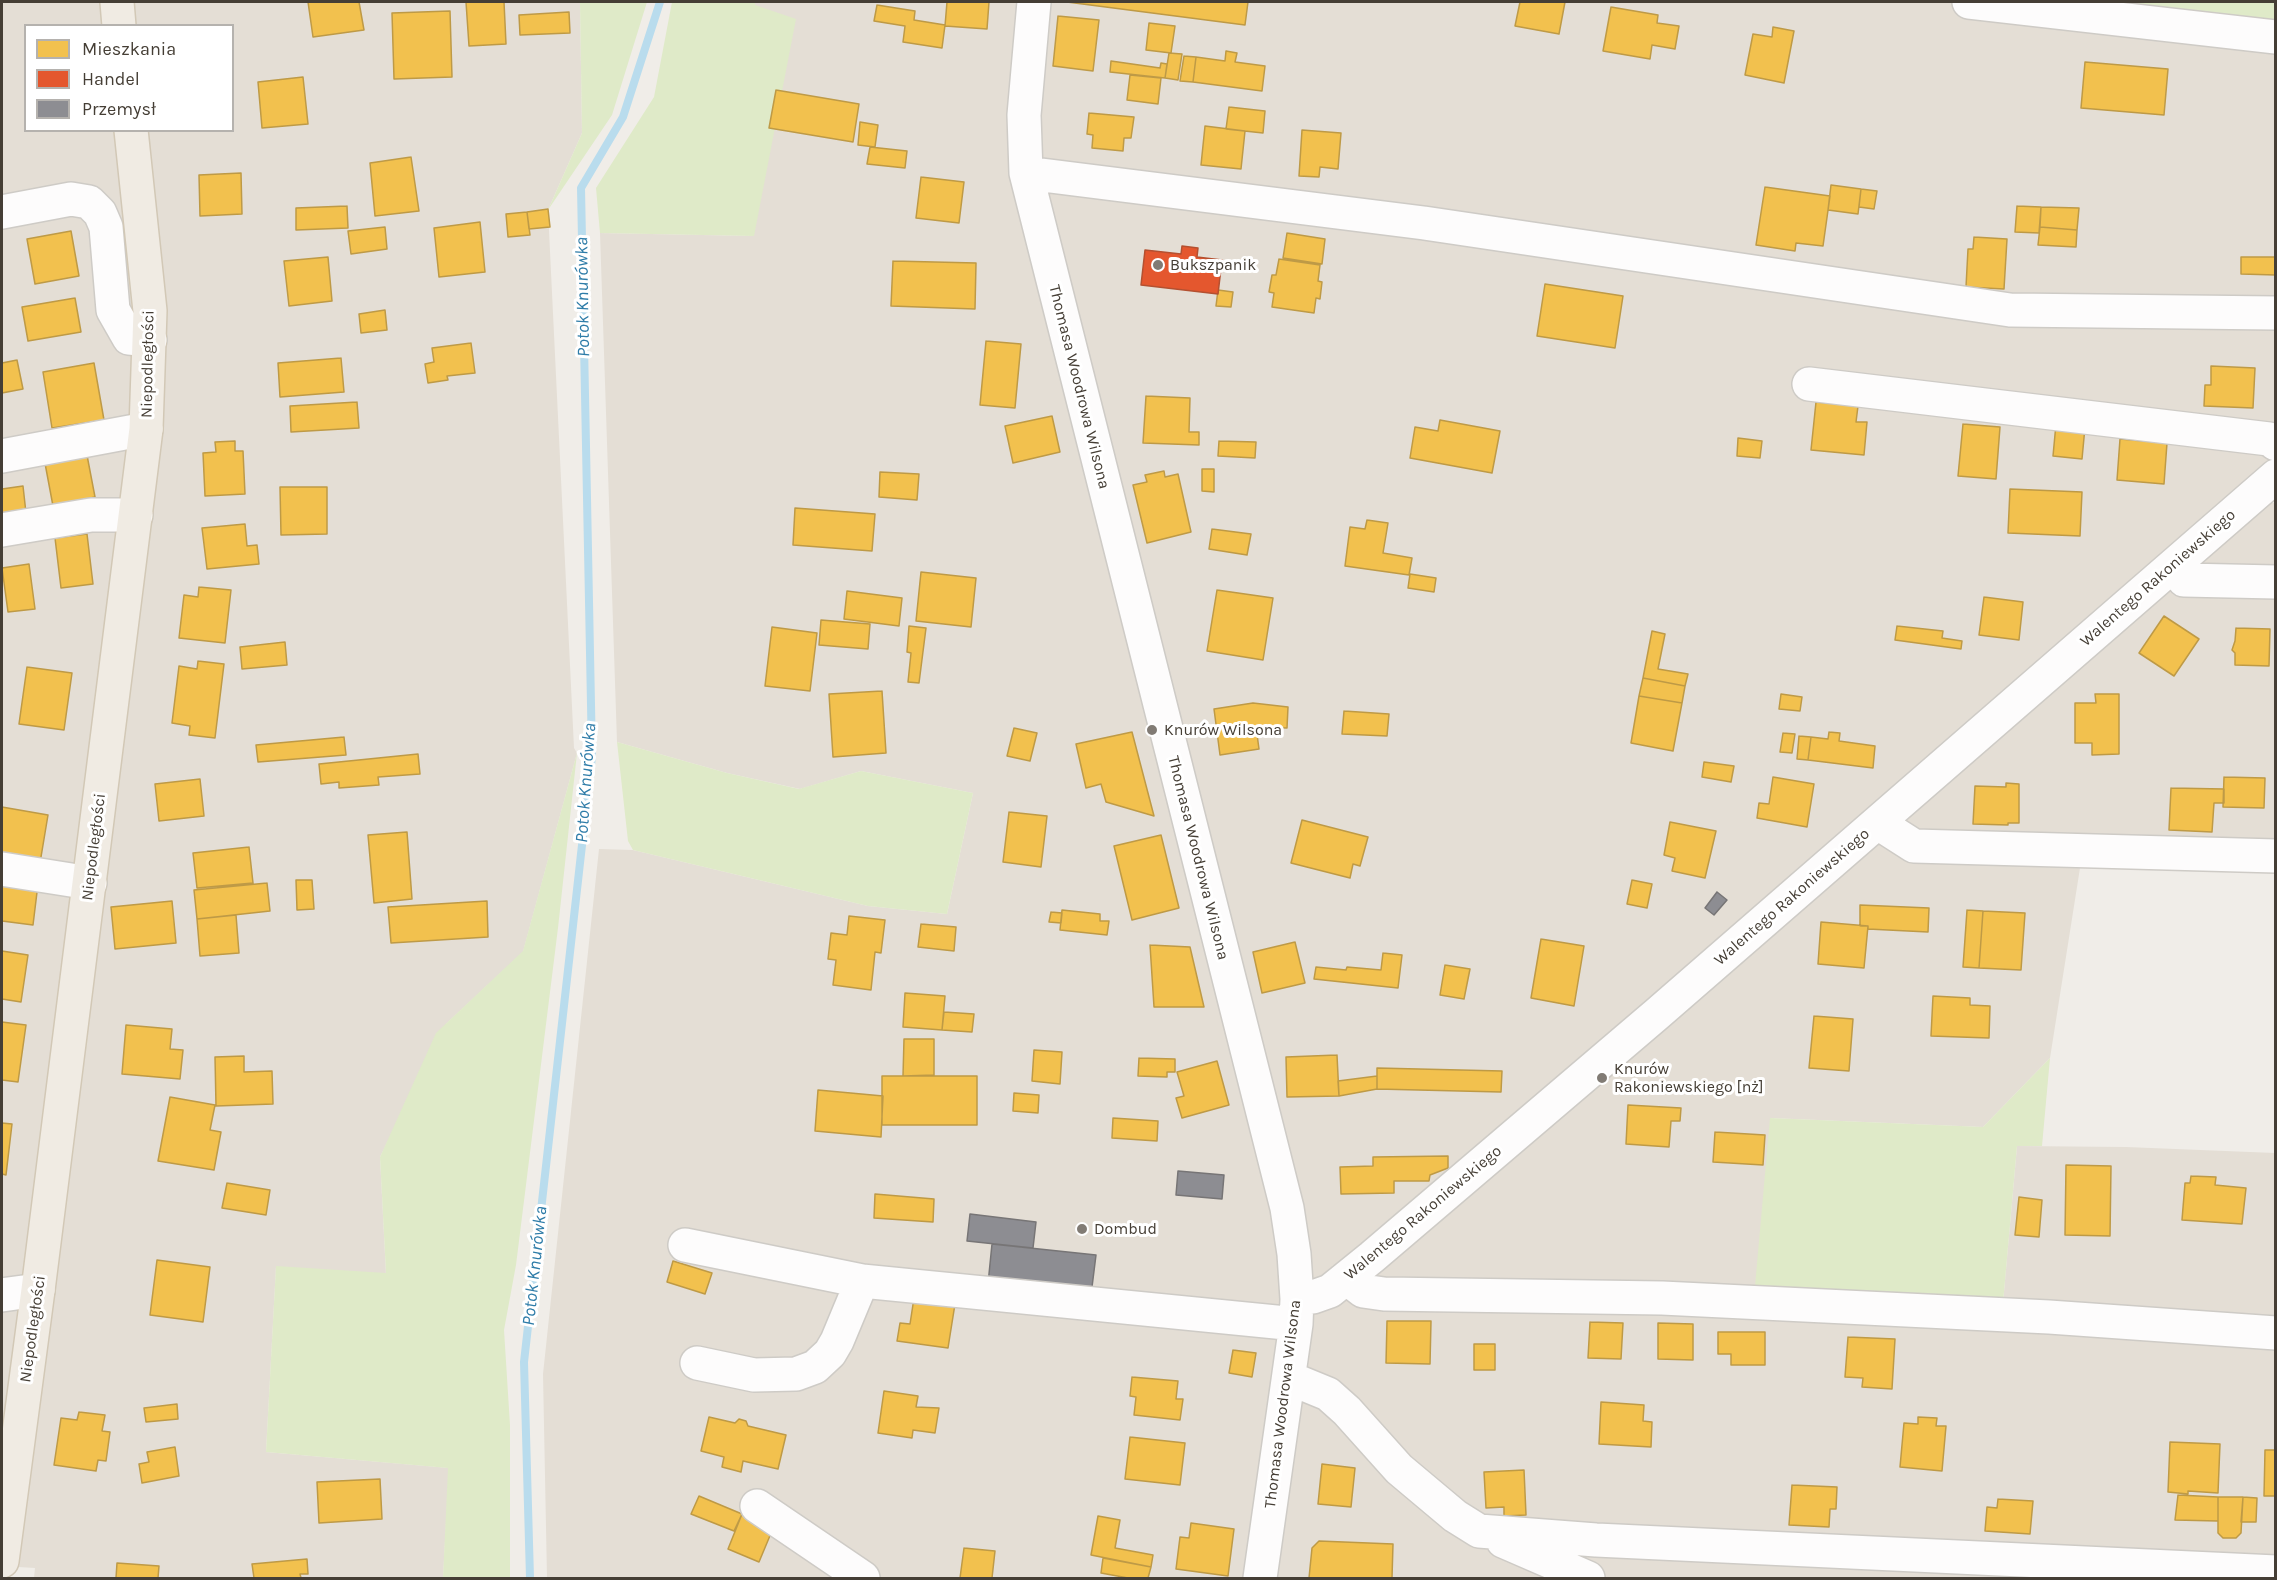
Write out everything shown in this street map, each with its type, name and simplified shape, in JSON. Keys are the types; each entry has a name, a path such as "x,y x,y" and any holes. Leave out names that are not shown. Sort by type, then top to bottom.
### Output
{"main road":[{"path":"117,2 119,24"},
{"name":"Niepodległości","path":"2,1561 146,429 150,311 131,132"}],"street":[{"name":"Thomasa Woodrowa Wilsona","path":"1034,2 1024,115 1026,173 1287,1208 1293,1254 1296,1311 1289,1378 1260,1578"},
{"path":"1969,2 2276,37"},
{"path":"1026,173 1424,223 2010,310 2276,314"},
{"path":"2,212 71,199 89,202 100,213 106,227 113,310 129,338 150,340"},
{"path":"1809,384 2269,439 2276,444"},
{"path":"2,456 146,429"},
{"name":"Walentego Rakoniewskiego","path":"685,1245 862,1281 1296,1311 1330,1291 1346,1278 1657,1014 2276,476"},
{"path":"2,530 91,515 136,515"},
{"path":"2174,565 2184,580 2276,582"},
{"path":"1878,823 1914,846 2276,856"},
{"path":"2,869 90,883"},
{"path":"1346,1278 1363,1291 1384,1294 1696,1299 2049,1317 2276,1333"},
{"path":"697,1363 754,1375 796,1374 815,1367 830,1353 837,1341 862,1281"},
{"path":"2,1295 38,1290"},
{"path":"1289,1378 1328,1394 1347,1411 1399,1470 1455,1516 1479,1531 1588,1578"},
{"path":"757,1506 863,1578"},
{"path":"1479,1531 1596,1540 2276,1572"}],"shaded area":[{"path":"2,2 580,2 582,133 548,210 574,748 577,753 523,952 447,1023 380,1157 386,1274 276,1267 266,1452 449,1468 443,1578 34,1578 35,1568 2,1566"},
{"path":"755,2 2275,2 2276,494 2267,503 2276,503 2275,869 2080,868 2050,1058 1983,1127 1770,1118 2003,1303 2017,1146 2126,1147 2275,1153 2275,1578 547,1578 543,1374 599,849 633,850 868,906 947,914 973,793 861,771 800,789 727,773 617,742 600,233 754,236"}],"green space":[{"path":"580,2 647,2 612,115 548,210 582,133"},
{"path":"672,2 755,2 755,5 796,19 754,236 600,233 596,188 654,97"},
{"path":"2022,2 2275,2 2275,26"},
{"path":"617,742 727,773 799,789 861,771 973,793 947,914 868,906 633,850 628,841"},
{"path":"577,753 558,928 516,1265 504,1330 510,1425 510,1578 443,1578 448,1468 266,1452 276,1266 386,1273 380,1157 436,1033 523,951"},
{"path":"2050,1058 2042,1146 2017,1146 2003,1303 1755,1286 1770,1118 1983,1127"}],"building: Mieszkania":[{"path":"308,2 359,2 364,30 313,37"},
{"path":"466,2 504,2 506,44 469,46"},
{"path":"947,2 989,2 987,29 945,26"},
{"path":"1067,2 1248,2 1245,25"},
{"path":"1520,2 1565,2 1559,34 1515,26"},
{"path":"877,5 915,11 914,20 945,25 942,48 903,42 905,26 874,21"},
{"path":"1611,7 1658,15 1657,23 1679,26 1675,49 1652,45 1650,59 1603,51"},
{"path":"450,11 452,77 394,79 392,13"},
{"path":"569,12 570,33 520,35 519,15"},
{"path":"1058,16 1099,20 1093,71 1053,66"},
{"path":"1149,23 1175,26 1171,53 1146,50"},
{"path":"1773,27 1794,31 1784,83 1745,75 1753,34 1772,37"},
{"path":"1226,51 1237,53 1235,62 1265,66 1262,91 1193,82 1196,57 1225,61"},
{"path":"1169,53 1182,54 1178,80 1165,78"},
{"path":"1184,56 1196,57 1193,82 1180,81"},
{"path":"1111,61 1160,68 1161,63 1167,64 1165,78 1110,72"},
{"path":"2085,62 2168,69 2164,115 2081,108"},
{"path":"1130,75 1161,78 1158,104 1127,100"},
{"path":"303,77 308,124 262,128 258,82"},
{"path":"776,90 859,104 853,142 769,128"},
{"path":"1229,107 1265,111 1263,133 1226,129"},
{"path":"1089,113 1134,117 1131,138 1124,138 1123,151 1092,148 1093,135 1087,134"},
{"path":"860,122 878,125 875,147 858,145"},
{"path":"1205,126 1245,131 1241,169 1201,165"},
{"path":"1302,130 1341,133 1338,169 1320,167 1319,177 1299,176"},
{"path":"870,147 907,151 905,168 867,164"},
{"path":"411,157 419,211 375,216 370,163"},
{"path":"241,173 242,214 200,216 199,175"},
{"path":"921,177 964,182 959,223 916,218"},
{"path":"1831,185 1861,189 1858,214 1828,210"},
{"path":"1765,187 1830,196 1823,246 1796,243 1795,251 1756,245"},
{"path":"1861,189 1877,191 1874,209 1859,207"},
{"path":"347,206 348,228 296,230 296,208"},
{"path":"2017,206 2041,207 2039,233 2015,232"},
{"path":"2041,207 2079,208 2077,230 2040,227"},
{"path":"548,209 550,227 529,229 527,212"},
{"path":"527,212 530,235 508,237 506,214"},
{"path":"480,222 485,272 439,277 434,228"},
{"path":"385,227 387,249 351,254 348,231"},
{"path":"2040,227 2077,230 2076,247 2038,245"},
{"path":"71,231 79,276 35,284 27,239"},
{"path":"1287,233 1325,239 1322,264 1283,258"},
{"path":"1974,237 2007,239 2004,289 1966,287 1968,249 1973,249"},
{"path":"328,257 332,301 289,306 284,261"},
{"path":"2241,257 2276,257 2276,275 2241,274"},
{"path":"1279,259 1320,265 1318,281 1322,282 1320,299 1316,298 1314,313 1272,307 1274,293 1269,292 1272,275 1276,275"},
{"path":"893,261 976,263 975,309 891,306"},
{"path":"1545,284 1623,296 1615,348 1537,336"},
{"path":"1218,290 1233,292 1231,307 1216,306"},
{"path":"75,298 81,332 28,341 22,307"},
{"path":"385,310 387,330 361,333 359,314"},
{"path":"986,341 1021,344 1015,408 980,405"},
{"path":"471,343 475,373 447,376 448,380 428,383 425,364 434,362 432,348"},
{"path":"341,358 344,392 280,397 278,363"},
{"path":"17,360 23,389 2,393 2,363"},
{"path":"94,363 104,420 52,428 43,372"},
{"path":"2211,366 2255,368 2253,408 2204,406 2205,385 2211,385"},
{"path":"1146,396 1190,398 1189,432 1199,432 1199,445 1143,443"},
{"path":"357,402 359,428 291,432 290,406"},
{"path":"1816,402 1858,406 1856,422 1867,422 1864,455 1811,450"},
{"path":"1052,416 1060,452 1013,463 1005,426"},
{"path":"1440,420 1500,431 1492,473 1410,458 1415,427 1438,431"},
{"path":"1963,424 2000,427 1996,479 1958,476"},
{"path":"2056,424 2085,427 2082,459 2053,456"},
{"path":"1738,438 1762,441 1760,458 1737,456"},
{"path":"2120,439 2167,443 2164,484 2117,480"},
{"path":"235,441 235,451 243,451 245,494 205,496 203,453 216,452 215,442"},
{"path":"1219,441 1256,442 1255,458 1218,456"},
{"path":"86,450 95,497 53,506 44,458"},
{"path":"1202,469 1214,469 1214,492 1202,491"},
{"path":"1164,471 1165,477 1178,474 1191,532 1147,543 1133,485 1147,482 1145,475"},
{"path":"880,472 919,474 917,500 879,497"},
{"path":"23,486 26,513 2,516 2,489"},
{"path":"280,487 327,487 327,534 281,535"},
{"path":"2010,489 2082,492 2080,536 2008,533"},
{"path":"795,508 875,514 872,551 793,545"},
{"path":"1367,520 1388,523 1383,553 1412,558 1409,575 1345,566 1350,527 1365,529"},
{"path":"245,524 247,546 257,545 259,564 207,569 202,528"},
{"path":"1212,529 1251,534 1247,555 1209,549"},
{"path":"87,534 93,584 61,588 55,538"},
{"path":"29,564 35,609 8,612 2,568"},
{"path":"921,572 976,578 971,627 916,621"},
{"path":"1410,574 1436,578 1434,592 1408,588"},
{"path":"199,587 231,590 225,643 179,638 184,595 198,597"},
{"path":"1217,590 1273,598 1263,660 1207,651"},
{"path":"847,591 902,598 899,626 844,619"},
{"path":"1984,597 2023,602 2019,640 1979,635"},
{"path":"2164,616 2199,639 2174,676 2139,653"},
{"path":"821,620 870,624 868,649 819,645"},
{"path":"909,626 926,628 919,683 908,682 911,653 907,652"},
{"path":"1897,626 1943,631 1942,638 1962,641 1961,649 1895,640"},
{"path":"772,627 817,633 810,691 765,686"},
{"path":"2236,628 2270,629 2269,666 2235,665 2235,653 2232,650"},
{"path":"1652,631 1665,634 1658,669 1688,674 1685,686 1643,678"},
{"path":"285,642 287,665 242,669 240,647"},
{"path":"198,661 224,664 215,738 189,735 190,726 172,723 179,666 197,669"},
{"path":"27,667 72,673 64,730 19,724"},
{"path":"1643,678 1685,686 1682,703 1639,696"},
{"path":"882,691 886,753 833,757 829,694"},
{"path":"1781,694 1802,697 1800,711 1779,709"},
{"path":"2095,694 2119,694 2119,754 2092,755 2092,743 2075,743 2075,703 2096,703"},
{"path":"1639,696 1682,703 1673,751 1631,743"},
{"path":"1253,703 1288,707 1287,728 1256,727 1259,749 1220,755 1214,709"},
{"path":"1344,711 1389,714 1387,736 1342,734"},
{"path":"1014,728 1037,733 1030,761 1007,756"},
{"path":"1132,732 1154,816 1106,802 1101,784 1086,788 1076,744"},
{"path":"1829,732 1840,733 1839,741 1875,746 1873,768 1808,760 1811,737 1828,739"},
{"path":"1783,733 1795,734 1792,753 1780,752"},
{"path":"1799,736 1811,737 1808,760 1797,759"},
{"path":"344,737 346,755 258,762 256,745"},
{"path":"418,754 420,774 378,777 379,785 339,788 339,782 321,784 319,764"},
{"path":"1704,762 1734,766 1731,782 1702,777"},
{"path":"1773,777 1814,784 1807,827 1757,818 1759,803 1769,804"},
{"path":"2224,777 2265,778 2264,808 2223,807"},
{"path":"200,779 204,816 159,821 155,784"},
{"path":"2006,783 2019,784 2019,823 1973,824 1975,786 2006,787"},
{"path":"2171,788 2224,789 2224,803 2214,803 2212,832 2169,830"},
{"path":"2,807 48,815 40,863 2,857"},
{"path":"1009,812 1047,816 1041,867 1003,862"},
{"path":"1302,820 1368,837 1360,866 1353,864 1350,878 1291,863"},
{"path":"1670,822 1716,831 1705,878 1672,871 1675,858 1664,855"},
{"path":"407,832 412,899 374,903 368,835"},
{"path":"1161,835 1179,908 1132,920 1114,846"},
{"path":"249,847 253,883 197,888 193,853"},
{"path":"2,879 38,884 33,925 2,921"},
{"path":"296,880 312,880 314,909 297,910"},
{"path":"1632,880 1652,884 1647,908 1627,904"},
{"path":"267,883 270,911 197,919 194,890"},
{"path":"172,901 176,943 115,949 111,907"},
{"path":"487,901 488,937 391,943 388,907"},
{"path":"1860,905 1929,908 1928,932 1868,929 1868,926 1860,926"},
{"path":"1062,910 1100,914 1100,921 1109,921 1107,935 1060,930"},
{"path":"1967,910 1983,911 1979,968 1963,967"},
{"path":"1983,911 2025,913 2021,970 1979,968"},
{"path":"1051,912 1062,913 1061,923 1049,922"},
{"path":"236,915 239,953 200,956 197,919"},
{"path":"849,916 885,920 881,953 875,952 871,990 833,985 836,960 828,959 831,933 847,935"},
{"path":"1821,922 1868,926 1864,968 1818,964"},
{"path":"921,924 956,927 954,951 918,947"},
{"path":"1541,939 1584,946 1574,1006 1531,998"},
{"path":"1295,942 1305,983 1262,993 1253,952"},
{"path":"1150,945 1190,947 1204,1007 1154,1007"},
{"path":"2,951 28,955 21,1002 2,999"},
{"path":"1383,953 1402,955 1398,988 1314,979 1316,967 1381,970"},
{"path":"1445,965 1470,969 1464,999 1440,995"},
{"path":"905,993 945,996 942,1030 903,1027"},
{"path":"1933,996 1970,998 1970,1005 1990,1006 1989,1038 1931,1036"},
{"path":"944,1012 974,1014 972,1032 942,1030"},
{"path":"1814,1016 1853,1019 1849,1071 1809,1068"},
{"path":"2,1022 26,1025 18,1082 2,1080"},
{"path":"126,1025 172,1029 170,1049 183,1050 180,1079 122,1074"},
{"path":"904,1039 934,1039 934,1075 903,1076"},
{"path":"1034,1050 1062,1052 1060,1084 1032,1081"},
{"path":"1337,1055 1339,1096 1287,1097 1286,1057"},
{"path":"244,1056 244,1072 272,1071 273,1104 216,1106 215,1057"},
{"path":"1139,1058 1175,1059 1175,1072 1167,1072 1167,1077 1138,1076"},
{"path":"1217,1061 1229,1105 1182,1118 1176,1098 1184,1096 1177,1072"},
{"path":"1377,1068 1502,1071 1501,1092 1377,1089"},
{"path":"882,1076 977,1076 977,1125 882,1125"},
{"path":"1377,1076 1377,1089 1339,1096 1338,1081"},
{"path":"818,1090 883,1096 881,1137 815,1131"},
{"path":"1014,1093 1039,1095 1038,1113 1013,1111"},
{"path":"170,1097 215,1105 210,1130 221,1132 214,1170 158,1161"},
{"path":"1628,1105 1681,1108 1680,1121 1671,1121 1669,1147 1626,1144"},
{"path":"1113,1118 1158,1121 1157,1141 1112,1138"},
{"path":"2,1123 12,1124 6,1175 2,1174"},
{"path":"1715,1132 1765,1135 1763,1165 1713,1162"},
{"path":"1448,1156 1448,1168 1430,1175 1429,1181 1394,1181 1394,1193 1341,1194 1340,1167 1373,1166 1373,1157"},
{"path":"2066,1165 2111,1166 2110,1236 2065,1235"},
{"path":"2191,1176 2216,1177 2215,1185 2246,1188 2242,1224 2182,1220 2185,1183 2190,1183"},
{"path":"227,1183 270,1190 266,1215 222,1208"},
{"path":"875,1194 934,1199 933,1222 874,1218"},
{"path":"2019,1197 2042,1200 2039,1237 2015,1235"},
{"path":"157,1260 210,1267 203,1322 150,1315"},
{"path":"673,1261 712,1273 705,1294 667,1282"},
{"path":"914,1298 955,1304 948,1348 897,1341 900,1323 910,1324"},
{"path":"1387,1321 1431,1321 1430,1364 1386,1363"},
{"path":"1590,1322 1623,1323 1621,1359 1588,1358"},
{"path":"1658,1323 1693,1324 1693,1360 1658,1359"},
{"path":"1718,1332 1765,1332 1765,1365 1731,1365 1731,1354 1718,1354"},
{"path":"1848,1337 1895,1339 1892,1389 1862,1387 1863,1378 1845,1377"},
{"path":"1474,1344 1495,1344 1495,1370 1474,1370"},
{"path":"1233,1350 1256,1353 1252,1377 1229,1373"},
{"path":"1132,1377 1178,1381 1176,1399 1183,1399 1180,1420 1134,1415 1136,1397 1130,1396"},
{"path":"884,1391 918,1396 916,1407 939,1408 935,1433 913,1430 912,1438 878,1433"},
{"path":"1601,1402 1644,1405 1643,1421 1652,1422 1651,1447 1599,1444"},
{"path":"177,1404 178,1419 146,1422 144,1408"},
{"path":"79,1412 105,1415 102,1431 110,1432 106,1461 98,1460 96,1471 54,1465 61,1418 77,1420"},
{"path":"709,1417 735,1423 739,1419 746,1421 748,1426 786,1435 778,1469 743,1461 741,1472 722,1467 724,1457 701,1451"},
{"path":"1918,1417 1937,1418 1936,1426 1946,1426 1942,1471 1900,1467 1904,1423 1918,1424"},
{"path":"1130,1437 1185,1443 1180,1485 1125,1479"},
{"path":"2170,1442 2220,1444 2218,1493 2168,1492"},
{"path":"175,1447 179,1476 142,1483 139,1464 149,1462 147,1452"},
{"path":"2265,1450 2276,1450 2276,1496 2264,1496"},
{"path":"1322,1464 1355,1468 1351,1507 1318,1504"},
{"path":"1524,1470 1526,1515 1504,1516 1504,1507 1486,1508 1484,1472"},
{"path":"380,1479 382,1519 319,1523 317,1482"},
{"path":"1792,1485 1837,1487 1836,1509 1830,1509 1829,1527 1789,1525"},
{"path":"2178,1495 2218,1497 2218,1521 2175,1520"},
{"path":"699,1496 742,1514 734,1531 691,1514"},
{"path":"2218,1497 2243,1497 2241,1533 2236,1538 2223,1538 2218,1533"},
{"path":"2243,1497 2257,1498 2256,1522 2241,1522"},
{"path":"1998,1499 2033,1501 2030,1534 1985,1531 1987,1507 1997,1508"},
{"path":"742,1514 774,1526 759,1562 728,1549"},
{"path":"1098,1516 1120,1520 1115,1548 1153,1555 1151,1567 1091,1555"},
{"path":"1191,1523 1234,1529 1228,1576 1176,1569 1180,1537 1189,1538"},
{"path":"1319,1541 1393,1544 1392,1578 1309,1578 1312,1548"},
{"path":"964,1548 995,1551 992,1578 960,1578"},
{"path":"1103,1558 1151,1567 1148,1578 1128,1578 1101,1573"},
{"path":"307,1559 308,1574 300,1574 301,1578 254,1578 252,1564"},
{"path":"117,1563 159,1566 158,1578 116,1578"}],"building: Handel":[{"path":"1182,246 1198,248 1197,257 1222,260 1218,294 1141,285 1145,250 1181,254"}],"building: Przemysł":[{"path":"1717,892 1727,900 1714,915 1705,908"},
{"path":"1178,1171 1224,1175 1222,1199 1176,1195"},
{"path":"970,1214 1036,1222 1033,1248 967,1241"},
{"path":"992,1244 1096,1255 1091,1295 988,1284"}],"waterway":[{"name":"Potok Knurówka","path":"530,1578 524,1362 592,756 581,188 623,117 660,2"}],"place":[{"name":"Bukszpanik","path":"1158,265"},
{"name":"Knurów Wilsona","path":"1152,730"},
{"name":"Knurów Rakoniewskiego [nż]","path":"1602,1078"},
{"name":"Dombud","path":"1082,1229"}]}
